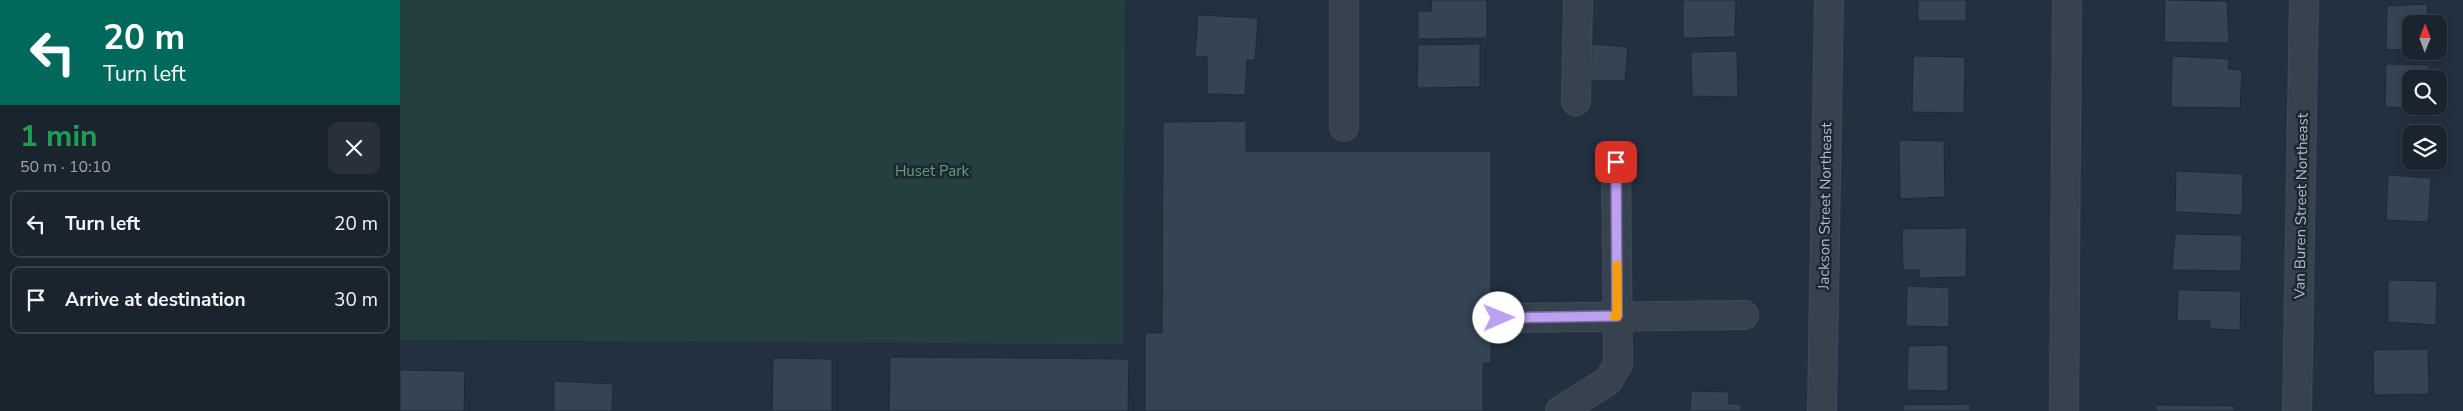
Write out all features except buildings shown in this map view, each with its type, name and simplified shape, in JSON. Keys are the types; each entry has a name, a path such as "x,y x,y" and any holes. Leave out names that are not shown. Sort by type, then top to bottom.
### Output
{"street":[{"path":"1344,0 1344,127"},
{"path":"1576,101 1578,0"},
{"name":"Jackson Street Northeast","path":"1822,411 1829,0"},
{"path":"2064,411 2066,0"},
{"name":"Van Buren Street Northeast","path":"2297,411 2304,0"},
{"path":"1560,411 1608,381 1618,364 1616,162"},
{"path":"1499,318 1744,315"}],"green space":[{"name":"Huset Park","path":"400,0 1125,0 1123,344 400,340"}],"slow traffic":[{"path":"1614,316 1617,316 1617,265"}],"route":[{"path":"1499,318 1617,316 1616,162"}]}
